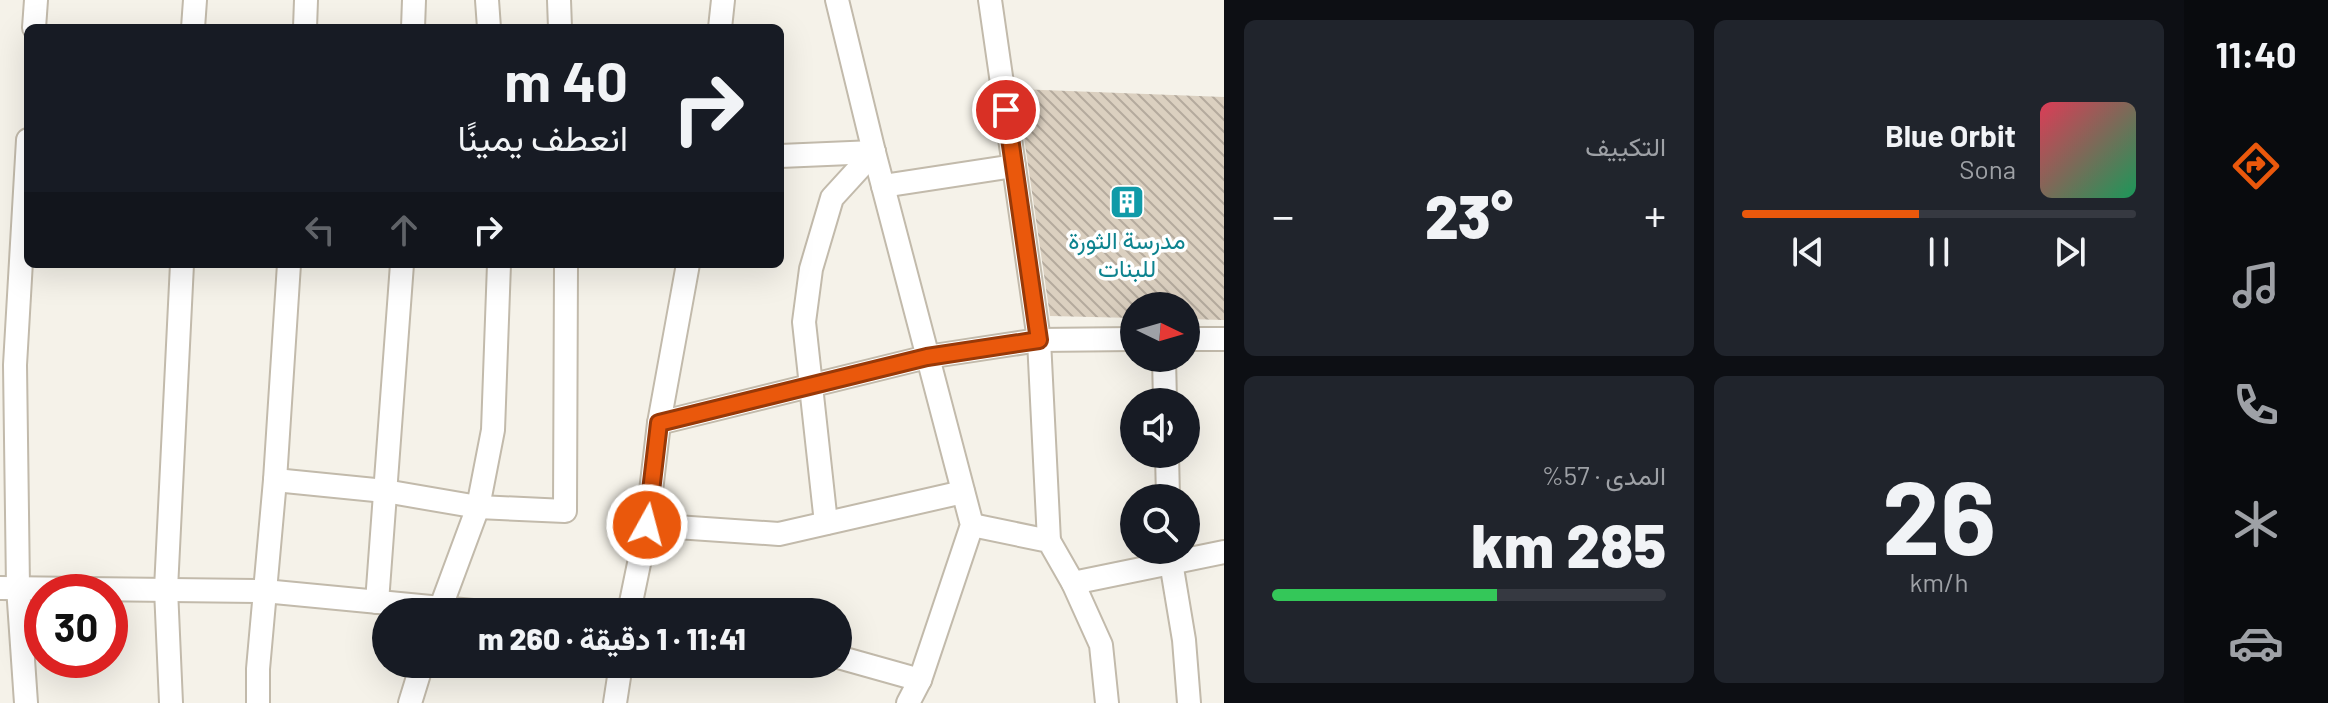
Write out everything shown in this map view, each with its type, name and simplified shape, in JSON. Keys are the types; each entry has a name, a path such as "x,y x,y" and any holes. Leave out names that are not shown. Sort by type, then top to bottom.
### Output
{"street":[{"path":"34,24 36,0"},
{"path":"193,24 195,0"},
{"path":"305,24 306,0"},
{"path":"413,24 414,0"},
{"path":"487,0 489,24"},
{"path":"559,0 560,24"},
{"path":"720,24 723,0"},
{"path":"837,0 972,525 920,680 908,703"},
{"path":"990,0 1039,340 1049,541 1073,583 1101,645 1107,703"},
{"path":"784,156 874,152"},
{"path":"826,523 804,322 811,269 832,198 874,152"},
{"path":"883,186 1014,166"},
{"path":"24,185 8,366 9,588 26,703"},
{"path":"171,703 166,589 182,268"},
{"path":"258,703 289,268"},
{"path":"377,598 402,268"},
{"path":"444,598 478,507 493,430 499,268"},
{"path":"275,480 385,491 478,507 565,511 566,268"},
{"path":"632,598 647,525 659,423 687,268"},
{"path":"659,423 927,357 1039,340 1120,339"},
{"path":"1200,339 1224,339"},
{"path":"647,525 779,534 963,492"},
{"path":"972,525 1049,541"},
{"path":"1200,554 1224,552"},
{"path":"1073,583 1141,564"},
{"path":"1170,564 1184,640 1189,703"},
{"path":"9,588 264,591 372,602"},
{"path":"852,661 920,680"},
{"path":"410,703 418,678"},
{"path":"615,703 619,678"}],"building":[{"name":"مدرسة الثورة للبنات","path":"1017,89 1224,97 1224,320 1200,319 1200,292 1120,292 1120,318 1050,316"}],"place":[{"name":"مدرسة الثورة للبنات","path":"1127,202"}],"route":[{"path":"647,525 659,423 927,357 1039,340 1006,110"}]}
